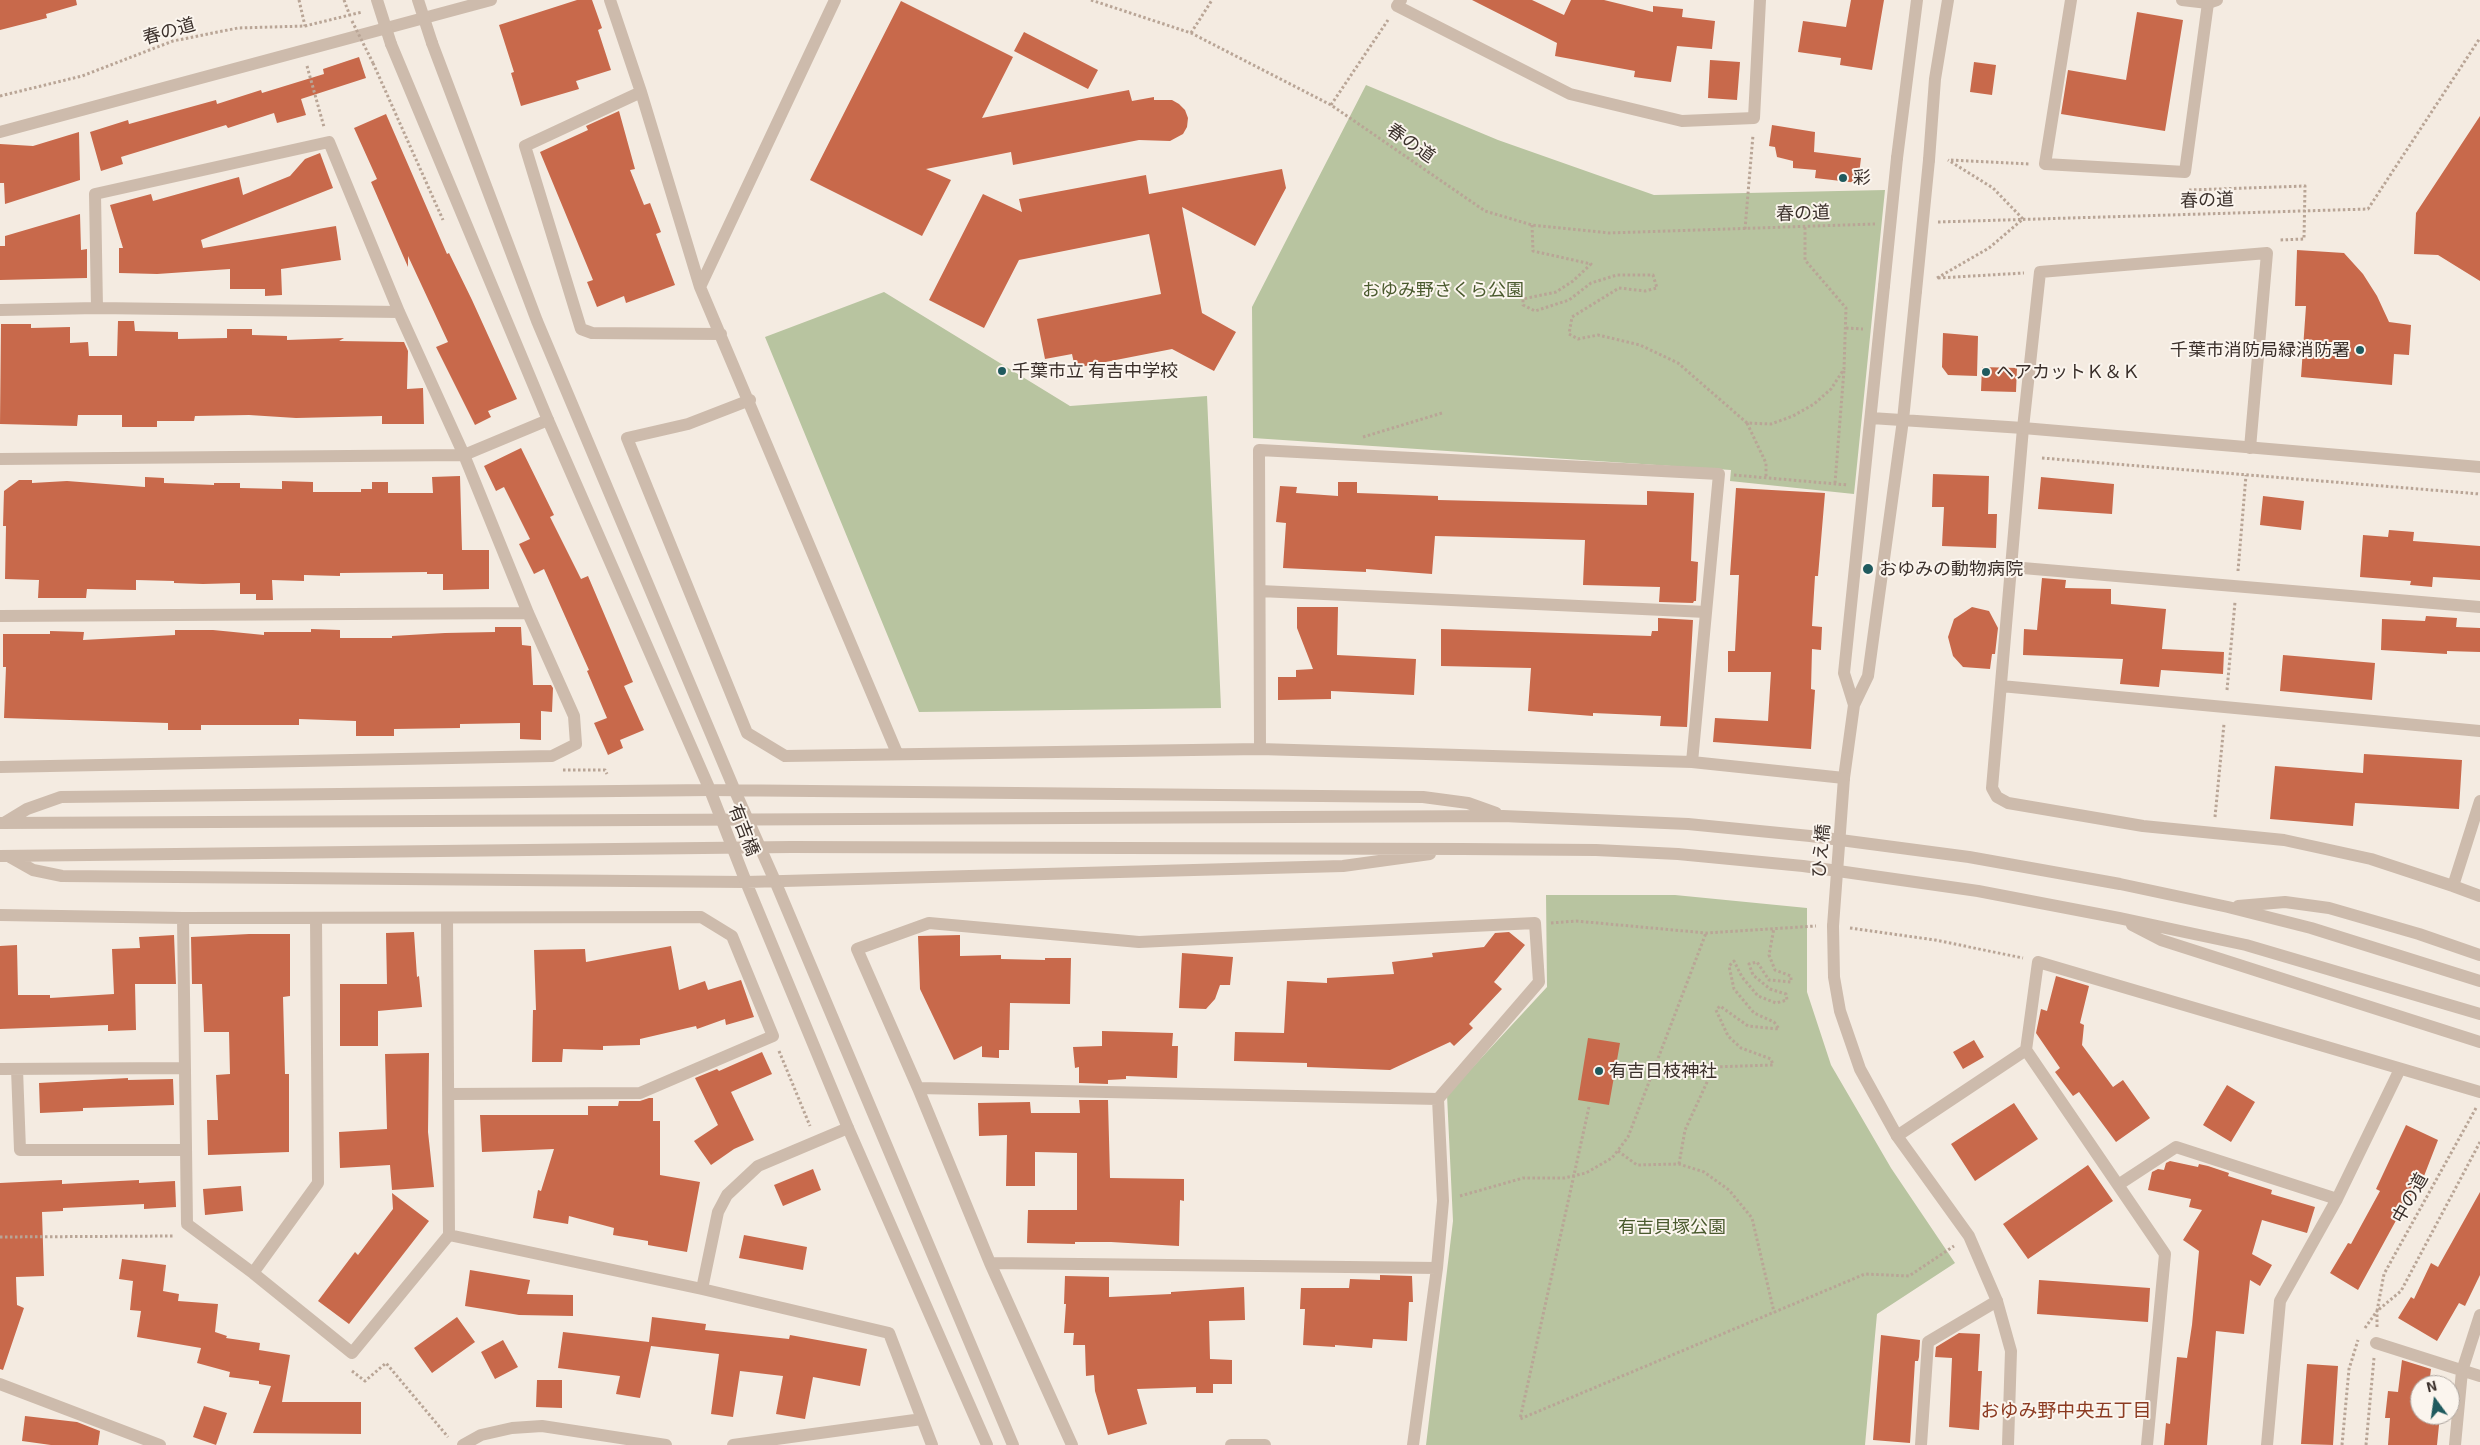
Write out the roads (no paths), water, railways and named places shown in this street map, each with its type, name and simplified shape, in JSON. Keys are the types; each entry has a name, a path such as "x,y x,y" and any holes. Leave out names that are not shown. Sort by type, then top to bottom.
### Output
{"street":[{"name":"有吉橋","path":"377,0 391,44 548,420 710,790 848,1128 987,1445"},
{"name":"有吉橋","path":"418,0 537,321 1013,1445"},
{"path":"0,132 491,0"},
{"path":"610,0 641,92 700,287 750,400 897,753"},
{"path":"700,287 835,0"},
{"path":"1399,3 1570,94 1682,120 1754,118 1760,0"},
{"path":"1854,705 1844,673 1897,158 1917,0"},
{"path":"1854,705 1868,676 1903,420 1929,160 1935,79 1948,0"},
{"path":"2071,0 2045,164 2185,172 2212,2 2182,0"},
{"path":"641,92 525,146 581,329 592,333 721,334"},
{"path":"0,767 552,756 576,744 574,716 528,613 464,455 399,312 329,142 95,194 97,308"},
{"path":"2250,448 2267,253 2040,272 2023,428 1992,788 1997,797 2008,803 2144,826 2284,840 2370,859 2480,896"},
{"path":"0,310 97,308 399,312"},
{"path":"750,400 688,424 627,438 747,733 785,756 1260,749 1692,762 1844,778"},
{"path":"1871,418 2023,428 2480,467"},
{"path":"0,459 464,455 548,420"},
{"path":"1260,749 1259,450 1719,474 1692,762"},
{"path":"2011,567 2236,588 2480,607"},
{"path":"1260,591 1706,612"},
{"path":"0,616 528,613"},
{"path":"2001,686 2480,731"},
{"name":"ひえ橋","path":"1854,705 1844,778 1832,926 1834,977 1840,1011 1848,1042 1860,1069 1897,1136 1969,1236 1997,1301 2011,1351 2008,1445"},
{"path":"2,823 27,809 61,797 710,790 1422,797 1468,803 1503,816"},
{"path":"2453,886 2480,802"},
{"path":"2,823 1503,816 1688,824 1810,836 1970,857 2120,884 2228,907 2311,928 2480,981"},
{"path":"4,856 792,847 1596,850 1678,854 1803,866 1978,891 2119,918 2246,946 2480,1014"},
{"path":"4,856 33,870 62,876 746,882 1343,866 1390,861 1462,849"},
{"path":"2228,907 2285,902 2329,908 2420,934 2480,955"},
{"path":"0,915 183,918 701,917 732,936 773,1036 640,1093 450,1094"},
{"path":"183,918 187,1224 254,1273 352,1353 449,1235 450,1094 447,918"},
{"path":"254,1273 318,1183 316,918"},
{"path":"2119,918 2161,940 2480,1042"},
{"path":"1072,1445 990,1264 918,1088 857,948 929,923 1139,942 1535,923 1538,982 1438,1099 1443,1201 1437,1268 1413,1445"},
{"path":"2147,1445 2165,1254 2026,1050 2038,962 2480,1092"},
{"path":"1897,1136 2026,1050"},
{"path":"0,1069 185,1068"},
{"path":"17,1069 20,1150 186,1150"},
{"path":"2267,1445 2280,1301 2336,1199 2400,1069"},
{"path":"918,1088 1438,1099"},
{"path":"702,1289 718,1212 727,1195 758,1166 848,1128"},
{"path":"2118,1185 2176,1147 2336,1199"},
{"path":"449,1235 702,1289 889,1333 932,1445"},
{"path":"990,1264 1437,1268"},
{"path":"1921,1445 1928,1342 1997,1301"},
{"path":"2455,1445 2462,1371 2480,1315"},
{"path":"2376,1343 2480,1376"},
{"path":"0,1384 160,1445"},
{"path":"733,1445 922,1419"},
{"path":"463,1445 480,1435 512,1428 542,1426 666,1445"},
{"path":"1231,1445 1265,1445"}],"place":[{"name":"彩","path":"1843,178"},
{"name":"千葉市消防局緑消防署","path":"2360,350"},
{"name":"千葉市立 有吉中学校","path":"1002,371"},
{"name":"ヘアカットＫ＆Ｋ","path":"1986,372"},
{"name":"おゆみの動物病院","path":"1868,569"},
{"name":"有吉日枝神社","path":"1599,1071"}],"district":[{"name":"おゆみ野中央五丁目","path":"2066,1411"}],"park label":[{"name":"おゆみ野さくら公園","path":"1443,290"},
{"name":"有吉貝塚公園","path":"1672,1227"}]}
